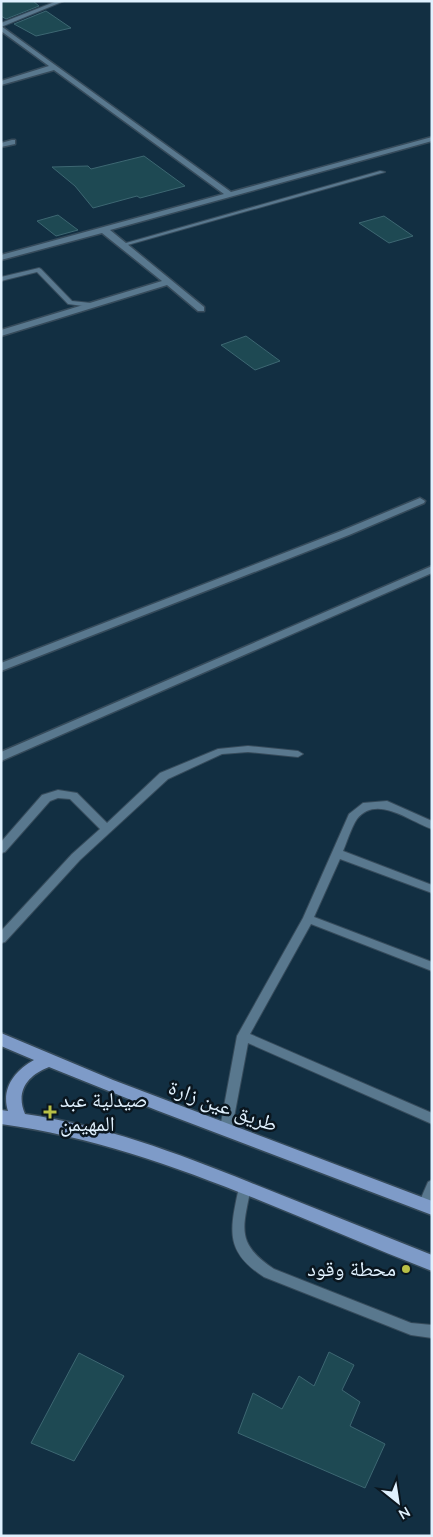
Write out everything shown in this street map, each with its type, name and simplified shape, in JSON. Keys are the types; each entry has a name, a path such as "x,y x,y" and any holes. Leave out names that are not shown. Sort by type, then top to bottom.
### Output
{"main road":[{"name":"طريق عين زارة","path":"1,1039 122,1092 226,1128 428,1207"},
{"path":"19,1119 12,1099 14,1088 28,1071 49,1061"},
{"path":"1,1117 57,1125 137,1146 245,1187 432,1263"}],"street":[{"path":"1,26 230,195"},
{"path":"1,40 13,36"},
{"path":"1,83 55,67"},
{"path":"1,258 432,139"},
{"path":"1,145 12,142"},
{"path":"103,229 201,309"},
{"path":"1,332 168,282"},
{"path":"1,667 344,533 420,501"},
{"path":"1,757 432,569"}],"lane":[{"path":"1,26 62,1"},
{"path":"122,245 382,172"},
{"path":"1,279 39,270 70,303 91,305"},
{"path":"1,940 76,857 164,776 205,757 221,752 248,749 298,754"},
{"path":"1,848 46,798 58,794 73,796 106,828"},
{"path":"226,1128 242,1036 308,920 352,817 367,806 387,805 432,825"},
{"path":"336,853 432,889"},
{"path":"308,920 432,967"},
{"path":"242,1036 432,1119"},
{"path":"428,1207 432,1186"},
{"path":"245,1187 238,1223 238,1238 243,1253 254,1265 269,1273 411,1329 432,1332"}],"building":[{"path":"1,1 33,1 39,6 6,19 1,16"},
{"path":"46,11 71,28 36,36 14,24"},
{"path":"144,156 185,186 93,208 75,186 52,167 88,166 91,169"},
{"path":"58,215 78,230 56,236 37,221"},
{"path":"384,216 413,236 389,243 359,223"},
{"path":"246,336 280,361 255,370 221,345"},
{"path":"329,1352 354,1365 342,1390 360,1402 350,1426 385,1444 365,1488 238,1433 253,1393 282,1409 299,1376 314,1386"},
{"path":"79,1353 124,1376 74,1461 31,1443"}],"place":[{"name":"صيدلية عبد المهيمن","path":"50,1112"},
{"name":"محطة وقود","path":"406,1269"}]}
